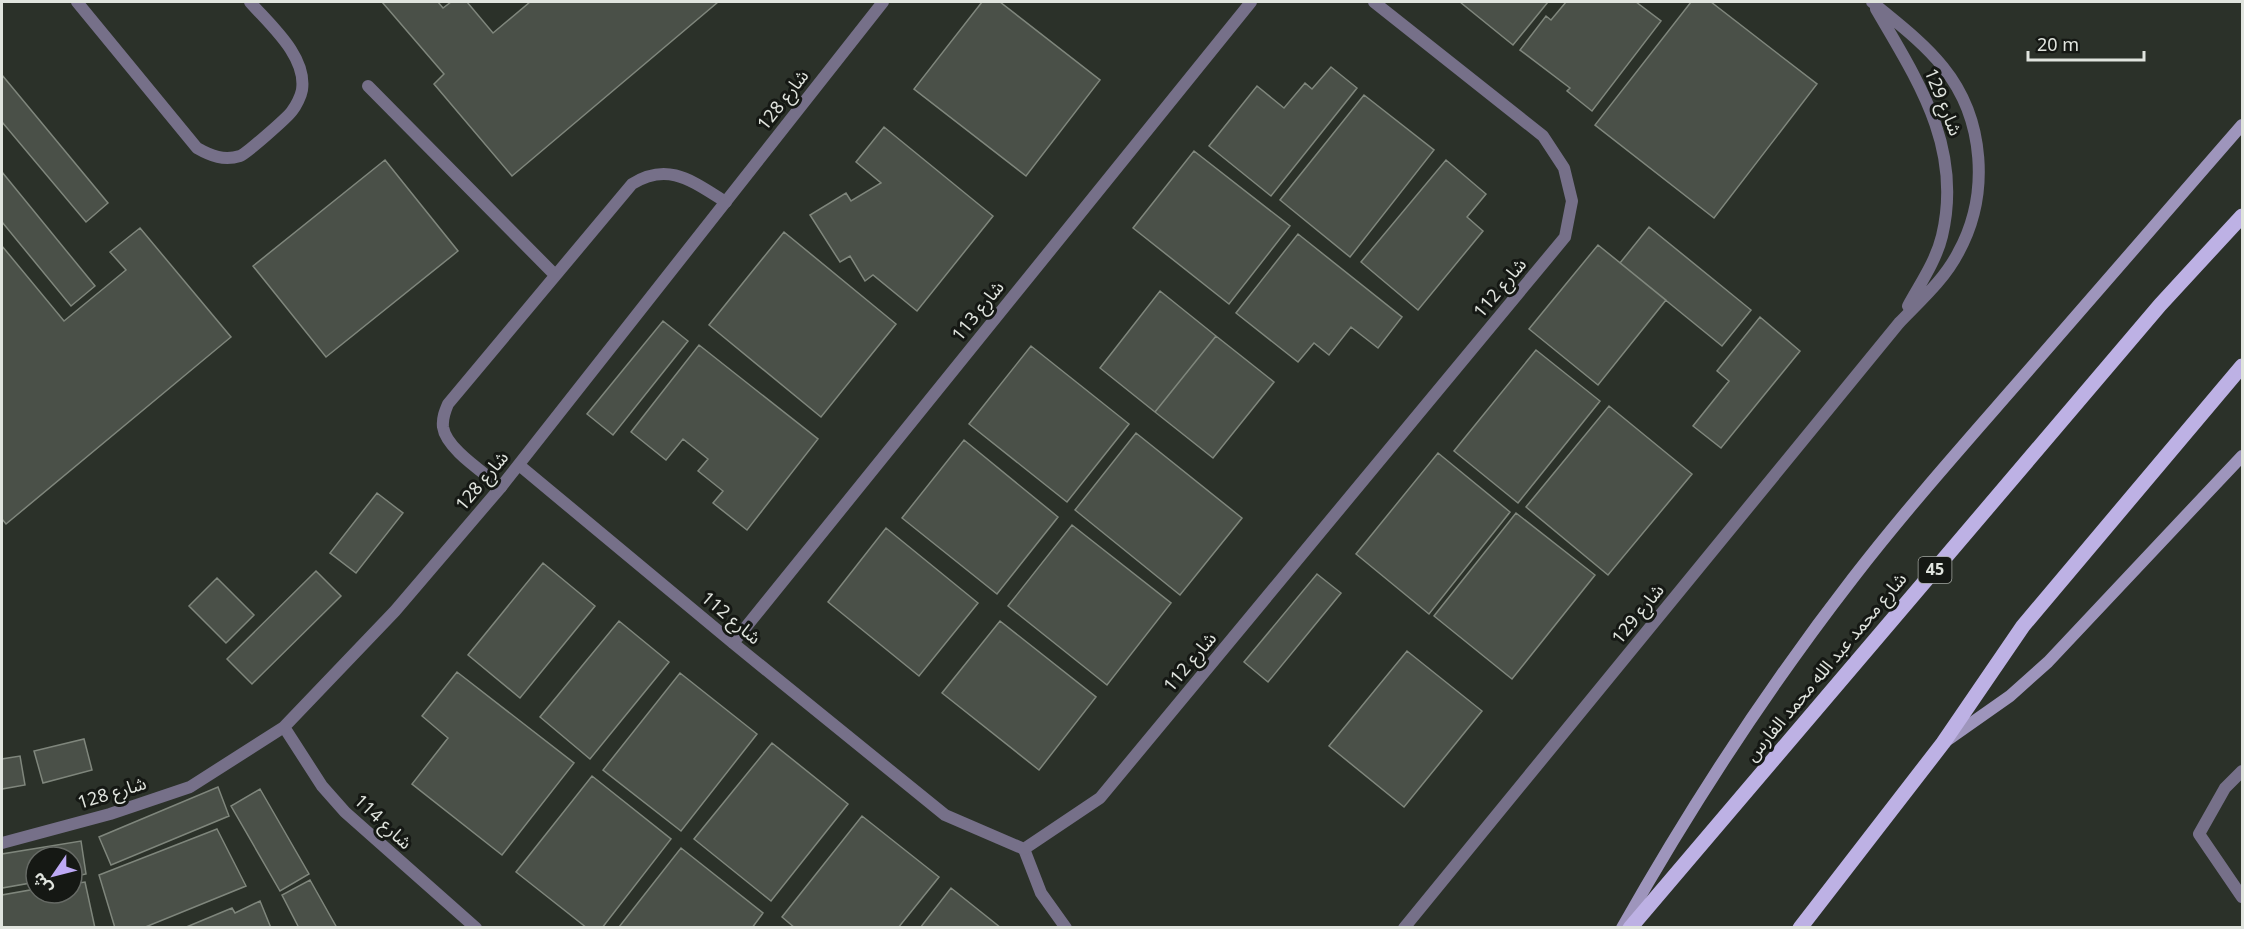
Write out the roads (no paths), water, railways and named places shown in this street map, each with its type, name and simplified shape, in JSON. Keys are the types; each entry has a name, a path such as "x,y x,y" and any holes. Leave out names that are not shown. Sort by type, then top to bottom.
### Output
{"main road":[{"name":"شارع محمد عبد الله محمد الفارس","path":"1630,927 2160,305 2242,216"},
{"path":"1800,927 1943,743 2023,626 2242,366"}],"street":[{"path":"77,2 197,147 213,157 227,158 242,155 292,113 302,90 293,52 250,2"},
{"name":"شارع 128","path":"2,843 110,814 190,787 284,727 395,611 501,487 883,2"},
{"name":"شارع 113","path":"733,643 1251,2"},
{"name":"شارع 112","path":"519,465 945,815 1024,849 1100,798 1565,237 1572,201 1564,168 1543,136 1374,2"},
{"name":"شارع 129","path":"1872,2 1921,87 1933,115 1942,146 1946,177 1946,208 1941,238 1928,271 1899,323"},
{"name":"شارع 129","path":"1404,927 1899,323 1942,278 1958,253 1970,227 1977,198 1979,169 1977,142 1972,124 1959,90 1944,68 1925,47 1872,2"},
{"path":"368,86 555,275"},
{"path":"1622,927 1696,803 1745,727 1853,578 1910,507 2242,125"},
{"path":"501,487 454,447 447,438 443,427 443,415 448,404 624,193 642,178 665,173 676,175 726,202"},
{"path":"1943,743 2010,696 2049,662 2242,456"},
{"name":"شارع 114","path":"284,727 322,786 345,812 470,926"},
{"path":"2242,771 2225,788 2199,834 2242,897"},
{"path":"1024,849 1041,893 1066,927"}]}
